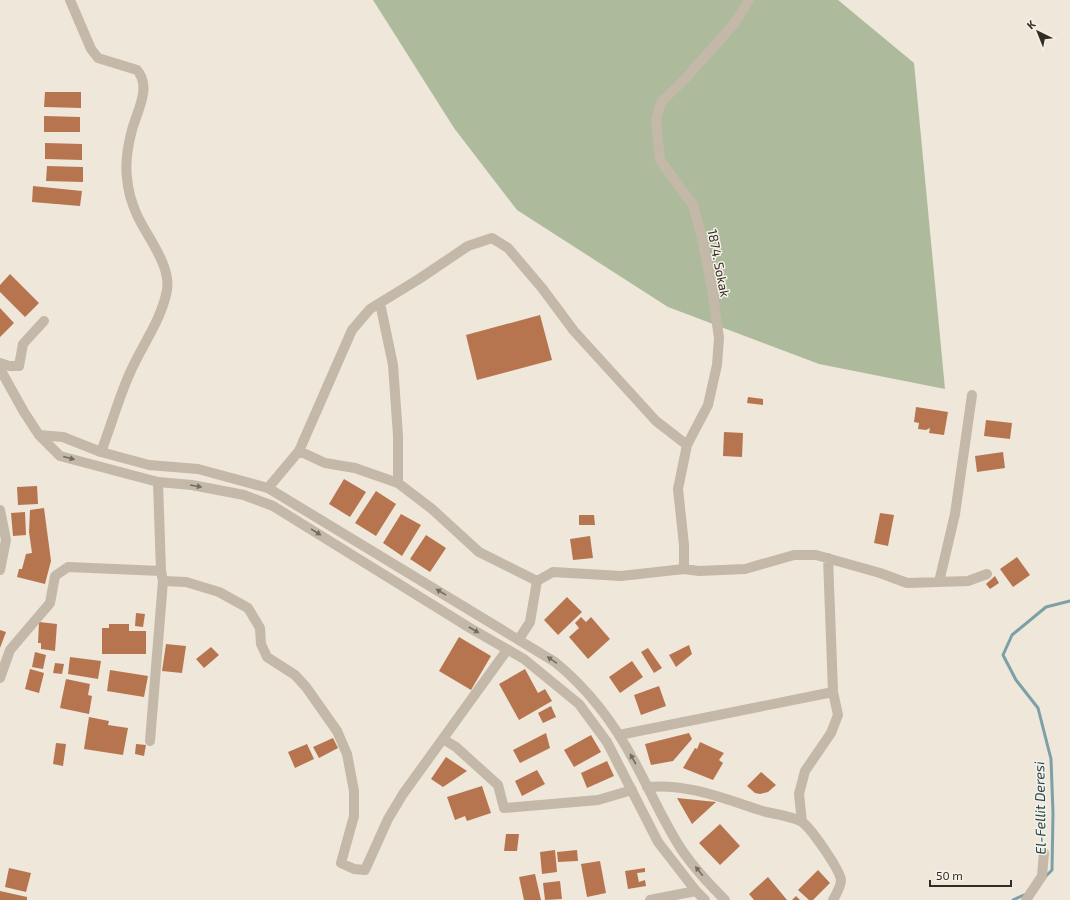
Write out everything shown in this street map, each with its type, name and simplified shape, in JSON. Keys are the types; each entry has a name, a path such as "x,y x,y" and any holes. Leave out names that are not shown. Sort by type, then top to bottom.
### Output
{"street":[{"path":"70,0 91,49 98,58 137,70 143,78 142,97 132,130 127,156 127,178 137,216 153,243 168,280 167,291 156,324 129,374 101,452"},
{"name":"1874. Sokak","path":"684,569 684,545 678,489 687,445 708,405 717,365 719,338 710,274 693,205 660,160 656,120 662,102 685,79 734,24 749,0"},
{"path":"268,488 299,451 352,330 370,309 419,279 468,246 492,238 508,248 542,288 574,331 656,421 687,445"},
{"path":"380,303 393,365 398,436 398,483"},
{"path":"0,363 10,366 19,366 23,344 44,321"},
{"path":"0,369 24,412 39,435 60,456 158,482 192,485 244,495 273,506 470,628 524,659 579,704 607,742 658,842 696,891 705,900"},
{"path":"938,582 955,514 972,395"},
{"path":"39,435 64,437 101,452 149,465 198,469 268,488 555,662 576,679 608,718 619,735 679,846 725,900"},
{"path":"299,451 324,463 355,468 398,483 432,509 479,552 537,581"},
{"path":"150,741 162,576 158,482"},
{"path":"0,510 6,540 0,570"},
{"path":"537,581 553,572 621,576 684,569 699,572 745,569 794,554 816,555 828,558 880,573 907,584 968,580 987,574"},
{"path":"828,558 834,692 838,715 831,733 805,771 799,794 802,822 823,848 834,865 841,880 839,890 833,900"},
{"path":"0,678 10,650 50,602 55,576 68,567 162,576 219,592 248,608 260,628 261,644 267,657 295,675 306,686 337,731 347,754 354,791 354,816 341,863 354,869 365,870 388,819 403,794 507,650"},
{"path":"519,639 530,622 537,581"},
{"path":"619,735 834,692"},
{"path":"443,739 456,747 498,785 504,808 598,800 632,790"},
{"path":"647,787 664,786 699,790 802,822"},
{"path":"1026,900 1042,876 1044,853"},
{"path":"650,900 696,891"}],"green space":[{"path":"373,0 838,0 914,63 945,389 819,364 668,307 517,210 454,128"}],"building":[{"path":"45,92 81,92 81,108 44,107"},
{"path":"44,116 80,117 80,132 44,132"},
{"path":"45,143 82,144 82,160 45,159"},
{"path":"47,166 83,167 83,182 46,181"},
{"path":"33,186 82,191 80,206 32,202"},
{"path":"10,274 39,303 25,317 0,292 0,285"},
{"path":"0,308 14,323 0,337"},
{"path":"540,315 552,360 477,380 466,335"},
{"path":"748,397 763,399 763,405 747,403"},
{"path":"916,407 948,412 944,435 929,433 930,428 926,430 918,429 919,423 914,422"},
{"path":"986,420 1012,423 1010,439 984,436"},
{"path":"724,432 743,433 742,457 723,456"},
{"path":"1003,452 1005,468 977,472 975,456"},
{"path":"344,479 366,492 350,517 329,504"},
{"path":"37,486 38,504 18,505 17,487"},
{"path":"376,491 396,504 376,536 355,523"},
{"path":"44,508 51,561 45,584 17,577 19,569 22,569 26,554 32,553 29,532 30,510"},
{"path":"25,512 26,535 13,536 11,513"},
{"path":"880,513 894,515 888,546 874,543"},
{"path":"401,514 421,525 402,556 383,543"},
{"path":"579,515 594,515 595,525 579,525"},
{"path":"426,535 446,548 430,572 410,559"},
{"path":"590,536 593,558 573,560 570,539"},
{"path":"1017,557 1030,575 1013,587 1000,569"},
{"path":"995,576 999,583 990,589 986,584"},
{"path":"567,597 582,612 558,635 544,620"},
{"path":"136,613 145,614 143,627 135,626"},
{"path":"581,617 586,622 591,617 610,639 588,659 569,637 579,628 575,623"},
{"path":"39,622 57,624 55,651 41,649 41,643 38,643"},
{"path":"109,624 129,624 129,631 146,631 146,654 102,654 102,628 109,628"},
{"path":"0,630 6,632 0,648"},
{"path":"459,637 491,656 471,690 439,671"},
{"path":"166,644 186,646 182,673 162,671"},
{"path":"689,645 692,654 676,667 669,655"},
{"path":"211,647 219,655 204,668 196,659"},
{"path":"648,648 662,668 654,673 641,652"},
{"path":"35,652 46,655 43,669 32,667"},
{"path":"70,657 101,661 98,679 68,674"},
{"path":"632,661 643,677 620,693 609,677"},
{"path":"55,663 64,664 62,674 53,673"},
{"path":"30,669 44,673 39,693 25,689"},
{"path":"525,669 538,693 545,689 552,701 519,720 499,684"},
{"path":"110,670 148,676 144,697 107,691"},
{"path":"66,679 90,684 88,695 92,696 89,714 60,708"},
{"path":"659,686 666,706 641,715 634,695"},
{"path":"551,706 556,717 543,723 538,713"},
{"path":"89,717 109,721 108,725 128,728 123,755 84,749"},
{"path":"546,733 550,748 520,763 513,750"},
{"path":"689,733 692,739 673,761 651,765 645,744"},
{"path":"591,735 601,752 574,767 564,750"},
{"path":"333,738 338,748 319,758 313,747"},
{"path":"700,742 724,753 719,760 723,763 713,780 683,768 695,748 697,749"},
{"path":"56,743 66,744 63,766 53,764"},
{"path":"136,744 146,745 144,756 135,754"},
{"path":"307,744 314,759 295,768 288,752"},
{"path":"446,757 467,771 443,787 431,779"},
{"path":"607,761 614,776 587,788 581,773"},
{"path":"537,770 545,784 522,796 515,781"},
{"path":"761,772 776,785 768,792 760,794 755,793 747,786"},
{"path":"482,786 491,813 467,821 465,816 455,820 447,797"},
{"path":"677,798 716,802 692,824"},
{"path":"720,824 740,846 720,865 699,843"},
{"path":"506,834 519,834 517,851 504,851"},
{"path":"555,850 557,872 542,874 540,852"},
{"path":"577,850 578,861 558,862 557,852"},
{"path":"600,861 606,893 587,897 581,864"},
{"path":"9,868 31,873 26,892 5,887"},
{"path":"645,868 645,872 637,873 639,882 645,880 646,886 628,889 625,871"},
{"path":"818,870 830,883 813,900 809,900 798,890"},
{"path":"535,874 541,900 524,900 519,877"},
{"path":"768,877 787,900 754,900 749,894"},
{"path":"560,881 562,899 545,900 543,883"},
{"path":"0,891 27,897 27,900 0,900"},
{"path":"796,896 800,900 792,900"}],"waterway":[{"name":"El-Fellit Deresi","path":"1045,877 1052,870 1053,813 1051,759 1038,708 1016,680 1003,655 1012,635 1046,607 1070,601"},
{"name":"El-Fellit Deresi","path":"1013,900 1026,894"}]}
